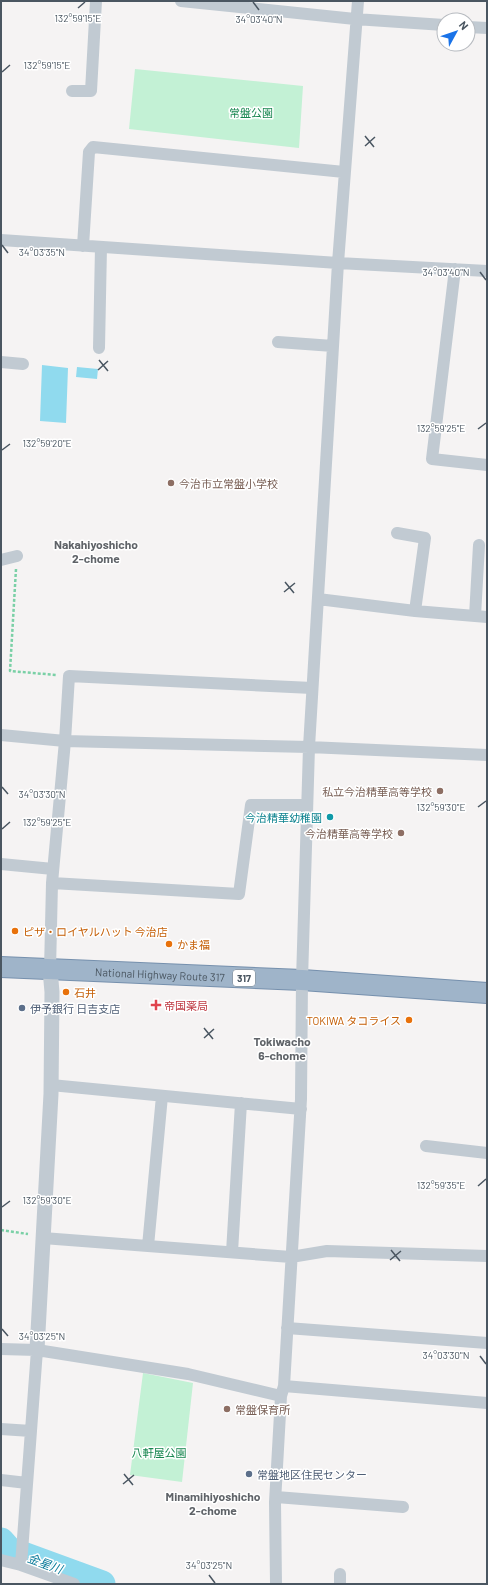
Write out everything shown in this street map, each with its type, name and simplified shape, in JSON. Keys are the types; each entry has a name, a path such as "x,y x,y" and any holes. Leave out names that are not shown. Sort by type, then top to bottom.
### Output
{"highway":[{"name":"National Highway Route 317","path":"1,967 302,980 487,993"}],"street":[{"path":"72,91 91,91 96,1"},
{"path":"181,1 356,19 436,24"},
{"path":"276,1584 276,1497 301,1109 302,980 312,688 344,172 358,1"},
{"path":"476,27 487,28"},
{"path":"83,246 89,152 93,147 344,172"},
{"path":"1,240 338,263 487,271"},
{"path":"100,348 101,247"},
{"path":"455,269 432,459 487,465"},
{"path":"278,342 333,346"},
{"path":"1,362 23,364"},
{"path":"397,533 425,538 415,611"},
{"path":"318,599 415,611 481,616 480,545"},
{"path":"1,560 17,556"},
{"path":"21,1565 37,1350 52,1085 50,970 52,883 65,741 69,676 312,688"},
{"path":"1,735 65,741 309,747 487,755"},
{"path":"52,883 240,894 251,805 307,805"},
{"path":"1,864 54,869"},
{"path":"52,1085 301,1109"},
{"path":"148,1246 162,1096"},
{"path":"232,1252 241,1103"},
{"path":"426,1146 487,1153"},
{"path":"44,1236 291,1257 327,1251 487,1256"},
{"path":"287,1328 487,1343"},
{"path":"1,1349 37,1350 188,1374 282,1391 487,1403"},
{"path":"1,1429 31,1432"},
{"path":"1,1480 27,1483"},
{"path":"276,1497 402,1507"},
{"path":"1,1560 21,1565 74,1584"}],"path":[{"path":"17,556 10,671 69,676"},
{"path":"1,1230 44,1236"}],"green space":[{"name":"常盤公園","path":"135,69 303,86 299,148 129,129"},
{"name":"八軒屋公園","path":"143,1373 193,1383 182,1482 130,1475"}],"water":[{"path":"42,365 68,368 66,423 40,421"},
{"path":"77,367 98,369 97,379 76,377"}],"waterway":[{"name":"金星川","path":"1,1541 9,1550 102,1584"}],"place":[{"name":"今治市立常盤小学校","path":"171,483"},
{"name":"私立今治精華高等学校","path":"440,791"},
{"name":"今治精華幼稚園","path":"330,817"},
{"name":"今治精華高等学校","path":"401,833"},
{"name":"ピザ・ロイヤルハット 今治店","path":"15,931"},
{"name":"かま福","path":"169,944"},
{"name":"石井","path":"66,992"},
{"name":"帝国薬局","path":"156,1005"},
{"name":"伊予銀行 日吉支店","path":"22,1008"},
{"name":"TOKIWA タコライス","path":"409,1020"},
{"name":"常盤保育所","path":"227,1409"},
{"name":"常盤地区住民センター","path":"249,1474"}],"district":[{"name":"Nakahiyoshicho 2-chome","path":"96,551"},
{"name":"Tokiwacho 6-chome","path":"282,1048"},
{"name":"Minamihiyoshicho 2-chome","path":"213,1503"}]}
